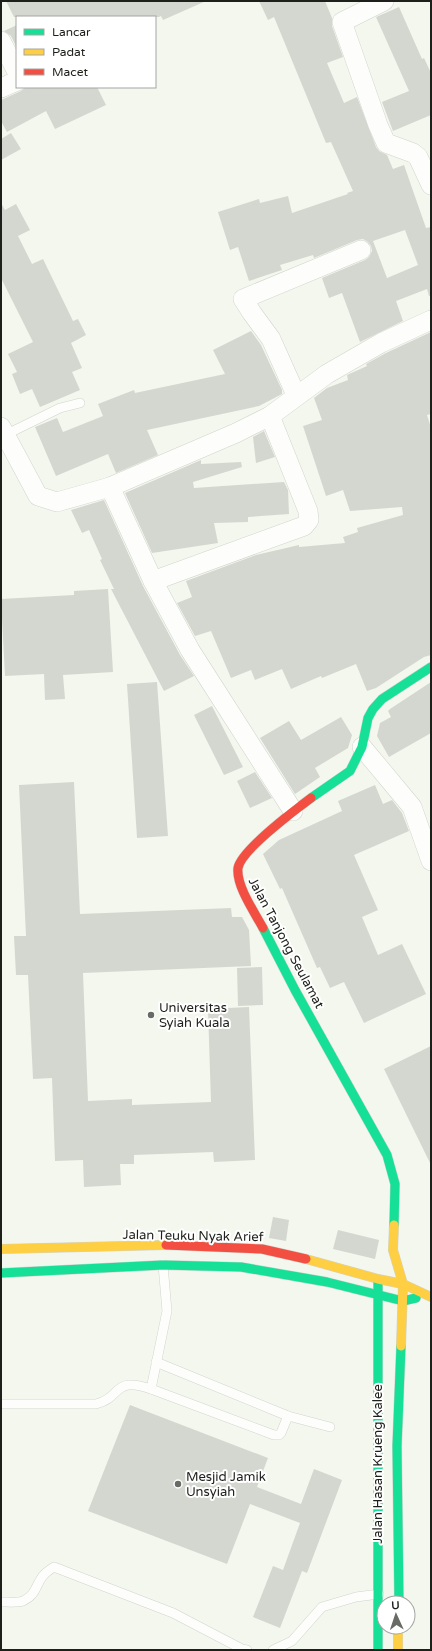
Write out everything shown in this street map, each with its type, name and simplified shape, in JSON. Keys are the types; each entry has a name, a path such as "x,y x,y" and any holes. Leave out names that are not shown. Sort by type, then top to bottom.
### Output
{"street":[{"path":"384,1 342,22 378,125 386,143 413,153 418,157 431,185"},
{"path":"1,41 16,70"},
{"path":"1,88 16,81"},
{"path":"296,396 271,339 243,299 361,250"},
{"path":"2,434 38,496 57,502 110,487 270,416 327,374 381,343 431,320"},
{"path":"153,581 304,526 309,520 308,512 270,416"},
{"path":"110,487 153,581 190,650 293,811"},
{"name":"Jalan Tanjong Seulamat","path":"403,1284 393,1250 395,1184 386,1156 295,990 240,885 238,879 238,868 247,852 293,811 350,771 362,747 368,718 373,709 382,699 431,667"},
{"path":"362,747 412,807 431,861"},
{"name":"Jalan Teuku Nyak Arief","path":"1,1249 153,1246 262,1249 379,1276 403,1284 428,1296"},
{"name":"Jalan Tanjong Seulamat","path":"387,1262 393,1250"},
{"path":"1,1273 163,1265 241,1267 327,1282 378,1296 403,1301 428,1296"},
{"name":"Jalan Hasan Krueng Kalee","path":"379,1276 378,1296 391,1595"},
{"name":"Jalan Hasan Krueng Kalee","path":"391,1595 403,1284"},
{"name":"Jalan Hasan Krueng Kalee","path":"378,1650 382,1635"},
{"path":"398,1635 398,1650"}],"lane":[{"path":"2,434 60,408 80,403"},
{"path":"151,1389 166,1311 163,1265"},
{"path":"156,1362 288,1416 330,1427"},
{"path":"1,1404 96,1404 102,1403 118,1388 136,1384 274,1435 279,1435 281,1433 288,1416"},
{"path":"1,1602 22,1601 31,1596 36,1590 41,1578 46,1572 54,1567 173,1613 242,1649 247,1650"},
{"path":"273,1650 292,1641 322,1607 356,1597 376,1597"}],"building":[{"path":"6,1 206,1 163,20 161,16 14,17"},
{"path":"259,1 325,1 332,18 332,26 343,57 327,63 344,103 357,97 376,147 379,151 387,155 393,169 404,165 426,228 431,227 431,296 429,296 427,289 396,301 403,321 360,342 342,293 329,298 322,278 369,257 372,251 368,242 363,239 357,240 314,258 313,255 280,265 282,270 249,281 238,247 230,250 218,212 259,199 260,203 288,196 292,213 353,191 331,142 326,143 274,17 268,20","holes":["405,230 418,265 387,278 373,241"]},
{"path":"399,7 422,59 424,58 431,73 431,115 393,131 382,102 409,91 376,17"},
{"path":"16,25 16,46 11,36 4,31"},
{"path":"25,88 98,88 106,105 55,129 46,111 7,132 1,121 1,100"},
{"path":"11,133 21,149 1,160 1,139"},
{"path":"1,203 5,210 16,204 30,230 18,236 32,264 43,259 73,321 78,319 86,335 71,343 82,368 72,372 80,390 40,407 32,389 20,394 12,374 17,372 8,354 33,342 1,278"},
{"path":"251,331 261,345 282,390 282,394 259,406 147,430 158,455 116,473 108,454 56,476 35,427 57,418 63,432 103,416 98,404 134,390 135,393 225,374 213,350"},
{"path":"431,332 431,414 427,415 431,428 431,655 424,657 376,688 367,691 356,664 322,678 321,676 291,689 282,669 255,680 251,670 231,678 211,631 195,636 177,603 192,597 186,581 256,555 299,545 299,547 345,543 343,537 358,532 357,528 403,515 402,507 350,511 343,490 326,496 303,426 322,420 314,398 327,388 348,380 347,375 367,366 366,364"},
{"path":"264,431 275,457 256,463 253,437"},
{"path":"201,460 201,464 241,462 242,467 193,482 194,488 284,482 288,490 289,514 248,517 248,522 214,523 218,543 152,553 125,493"},
{"path":"104,500 143,586 180,655 194,676 164,691 111,589 114,589 100,560 102,559 89,530 82,533 71,510"},
{"path":"108,589 113,672 63,675 65,699 45,700 44,674 5,676 1,599 74,595 74,591"},
{"path":"157,682 168,836 137,838 127,684"},
{"path":"431,682 431,733 389,757 377,736 380,723 391,717 388,711 390,709"},
{"path":"212,706 243,767 224,775 194,715"},
{"path":"341,717 352,735 348,748 315,768 320,777 295,794 260,738 289,721 301,740"},
{"path":"255,772 272,798 250,808 237,781"},
{"path":"74,782 80,914 231,908 232,917 242,917 249,930 251,966 83,973 88,1101 132,1099 132,1105 211,1102 208,1009 249,1007 255,1160 214,1162 213,1152 134,1155 134,1164 120,1164 121,1185 84,1187 83,1160 55,1161 52,1078 33,1079 28,975 16,975 14,936 26,936 19,785"},
{"path":"375,785 383,804 392,800 402,813 409,831 354,855 378,910 362,917 378,955 402,944 426,994 364,1023 344,982 330,988 320,967 317,968 282,888 280,889 263,854 279,840 342,811 338,801"},
{"path":"262,967 263,1005 238,1006 237,968"},
{"path":"431,1046 431,1165 384,1069"},
{"path":"273,1217 289,1220 286,1241 269,1238"},
{"path":"338,1230 379,1240 375,1259 333,1249"},
{"name":"Mesjid Jamik Unsyiah","path":"130,1405 268,1458 257,1487 301,1504 314,1469 342,1480 307,1573 302,1571 280,1628 253,1617 273,1566 283,1570 300,1523 250,1504 227,1564 88,1511"}],"traffic: fast":[{"path":"311,798 350,771 362,747 368,718 373,709 382,699 431,667"},
{"path":"263,928 295,990 387,1155 395,1184 394,1225"},
{"path":"1,1273 163,1265 241,1267 327,1282 403,1301 416,1298"},
{"path":"378,1281 378,1650"},
{"path":"399,1595 397,1446 401,1346"}],"traffic: slow":[{"path":"394,1225 393,1250 403,1284 401,1346"},
{"path":"1,1249 166,1245"},
{"path":"306,1259 378,1279 403,1284 431,1297"},
{"path":"398,1635 398,1650"}],"traffic: jam":[{"path":"263,928 243,891 238,875 238,868 241,860 258,841 311,798"},
{"path":"166,1245 262,1249 306,1259"}],"place":[{"name":"Universitas Syiah Kuala","path":"151,1015"},
{"name":"Mesjid Jamik Unsyiah","path":"178,1484"}]}
